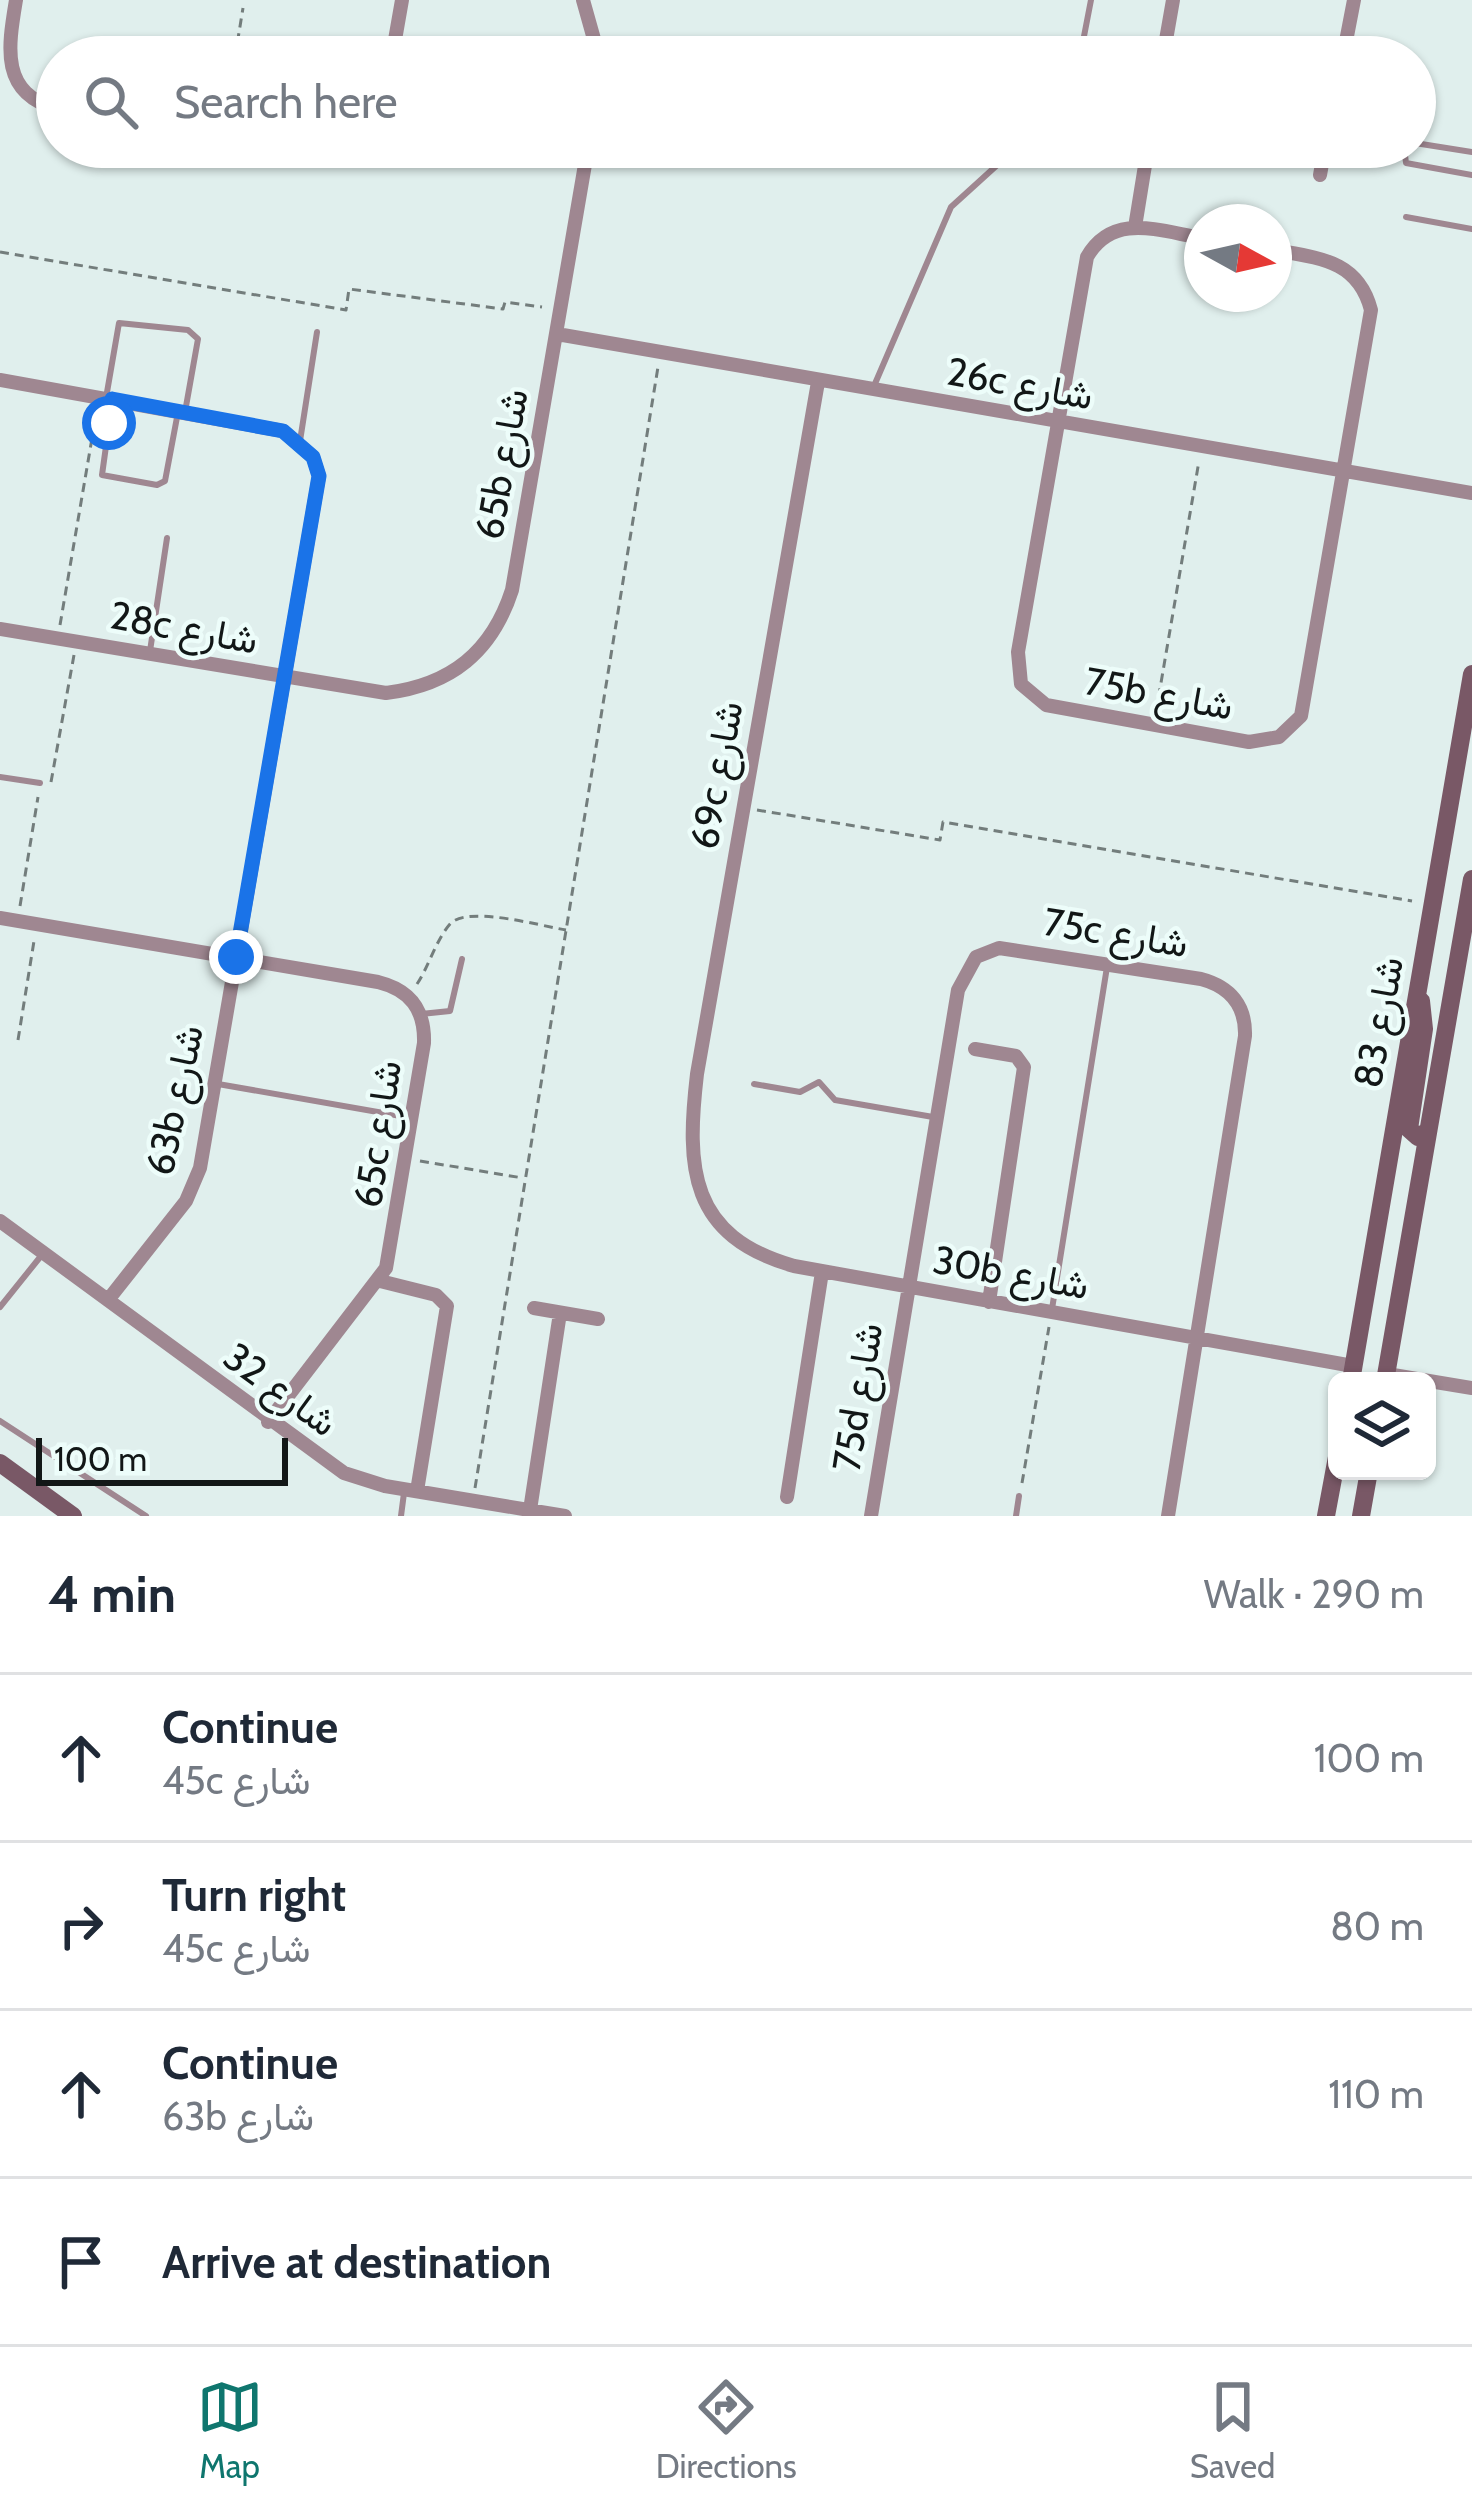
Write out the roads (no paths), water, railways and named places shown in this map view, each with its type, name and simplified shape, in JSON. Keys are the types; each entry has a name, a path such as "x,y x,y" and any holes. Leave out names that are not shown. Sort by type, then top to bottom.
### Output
{"street":[{"path":"16,0 10,70 26,95 36,100"},
{"path":"395,36 401,0"},
{"path":"583,0 593,36"},
{"path":"1167,36 1173,0"},
{"path":"1346,36 1354,0"},
{"name":"65b شارع","path":"357,690 386,693 443,680 467,664 503,618 585,168"},
{"path":"1135,226 1145,168"},
{"path":"1320,175 1321,168"},
{"path":"1058,423 1087,257 1106,234 1135,226 1184,235"},
{"path":"1292,254 1344,266 1367,293 1370,328 1347,472"},
{"name":"26c شارع","path":"557,334 1472,493"},
{"path":"0,380 264,426 300,441"},
{"name":"69c شارع","path":"695,1179 691,1156 697,1074 818,382"},
{"name":"75b شارع","path":"1058,423 1018,652 1022,684 1046,705 1249,742 1264,742 1292,728 1306,701 1347,472"},
{"name":"63b شارع","path":"108,1300 194,1185 319,496 313,457 300,441"},
{"name":"28c شارع","path":"0,628 357,690"},
{"name":"شارع 83","path":"1352,1372 1472,674"},
{"name":"شارع 83","path":"1387,1372 1472,879"},
{"path":"0,918 236,957"},
{"name":"75c شارع","path":"908,1288 958,990 976,957 1012,948 1108,963 1214,983 1235,998 1246,1023 1168,1516"},
{"name":"65c شارع","path":"236,957 378,982 409,995 422,1014 424,1043 392,1251 380,1281 268,1422"},
{"path":"1417,991 1424,1019 1409,1129 1418,1137 1428,1131"},
{"path":"975,1049 1016,1056 1024,1067 989,1302"},
{"name":"30b شارع","path":"695,1179 704,1202 734,1239 776,1261 1198,1339 1343,1372"},
{"name":"شارع 32","path":"0,1221 268,1422 344,1473 411,1490 565,1516"},
{"path":"787,1497 823,1272"},
{"path":"380,1281 436,1295 448,1310 411,1490"},
{"name":"75d شارع","path":"871,1516 908,1288"},
{"path":"534,1308 598,1319"},
{"path":"530,1510 560,1312"},
{"path":"1436,1383 1472,1388"},
{"path":"0,1463 73,1516"},
{"path":"1326,1516 1333,1480"},
{"path":"1361,1516 1368,1480"}],"lane":[{"path":"1084,36 1091,0"},
{"path":"1436,146 1472,152"},
{"path":"873,392 951,207 993,168"},
{"path":"1434,168 1472,175"},
{"path":"1406,217 1472,230"},
{"path":"119,323 188,330 197,339 182,411 163,483 108,478 101,468 106,398 119,323"},
{"path":"300,441 316,332"},
{"path":"150,654 167,538"},
{"path":"0,776 40,783"},
{"path":"422,1014 450,1011 462,959"},
{"path":"1052,1312 1108,963"},
{"path":"754,1084 800,1092 819,1082 835,1100 937,1118"},
{"path":"214,1084 412,1118"},
{"path":"0,1307 44,1253"},
{"path":"0,1421 146,1516"},
{"path":"401,1516 411,1490"},
{"path":"1016,1516 1019,1496"}]}
